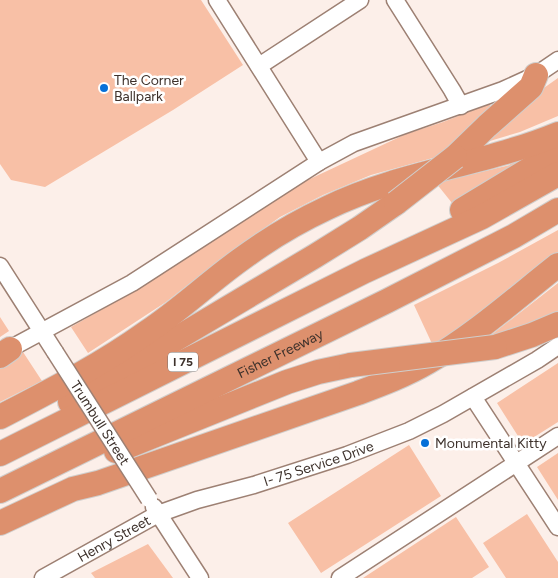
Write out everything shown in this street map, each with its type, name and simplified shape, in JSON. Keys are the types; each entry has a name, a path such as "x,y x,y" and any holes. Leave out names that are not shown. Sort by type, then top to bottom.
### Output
{"highway":[{"path":"0,439 86,393 338,242 396,203 455,157 531,87 536,75"},
{"path":"0,417 107,359 186,304 211,282 253,251 289,227 328,207 368,190 492,157 558,134"},
{"path":"365,270 558,152"},
{"name":"I 75","path":"0,454 365,270 482,217 558,174"},
{"name":"Fisher Freeway","path":"0,491 59,464 387,301 514,236 558,210"},
{"path":"0,523 73,489 98,483 399,377 455,345 558,265"},
{"path":"59,464 74,469 288,382 318,372 351,365 495,347 558,324"},
{"path":"0,539 98,483"}],"street":[{"path":"217,0 319,162"},
{"path":"259,66 360,0"},
{"path":"395,0 461,106"},
{"path":"3,353 132,283 319,162 354,143 503,90 536,75 558,60"},
{"name":"Trumbull Street","path":"0,266 200,578"},
{"name":"I- 75 Service Drive","path":"158,514 197,500 254,485 347,455 409,431 473,398 558,346"},
{"path":"473,398 558,528"},
{"path":"340,578 558,436"},
{"name":"Henry Street","path":"43,578 158,514"}],"shaded area":[{"name":"The Corner Ballpark","path":"0,0 201,0 243,65 173,110 45,187 11,180 0,164"},
{"path":"558,78 558,116 520,132 473,146 514,109"},
{"path":"489,104 492,108 440,156 371,175 323,195 280,217 221,259 166,302 88,353 71,327 122,298 283,193 406,134"},
{"path":"534,153 460,200 452,203 436,183 510,165 509,160"},
{"path":"558,230 558,256 434,348 414,305 498,263"},
{"path":"558,283 558,318 477,346"},
{"path":"0,317 9,331 0,337"},
{"path":"23,352 42,381 0,402 0,366"},
{"path":"558,363 558,422 523,444 497,403"},
{"path":"409,445 441,496 321,573 288,523"},
{"path":"558,453 558,500 537,467"},
{"path":"527,514 558,562 558,578 506,578 483,543"},
{"path":"456,517 489,567 472,578 363,578"},
{"path":"148,544 173,578 95,578 91,573"}],"place":[{"name":"The Corner Ballpark","path":"104,88"},
{"name":"Monumental Kitty","path":"425,443"}]}
